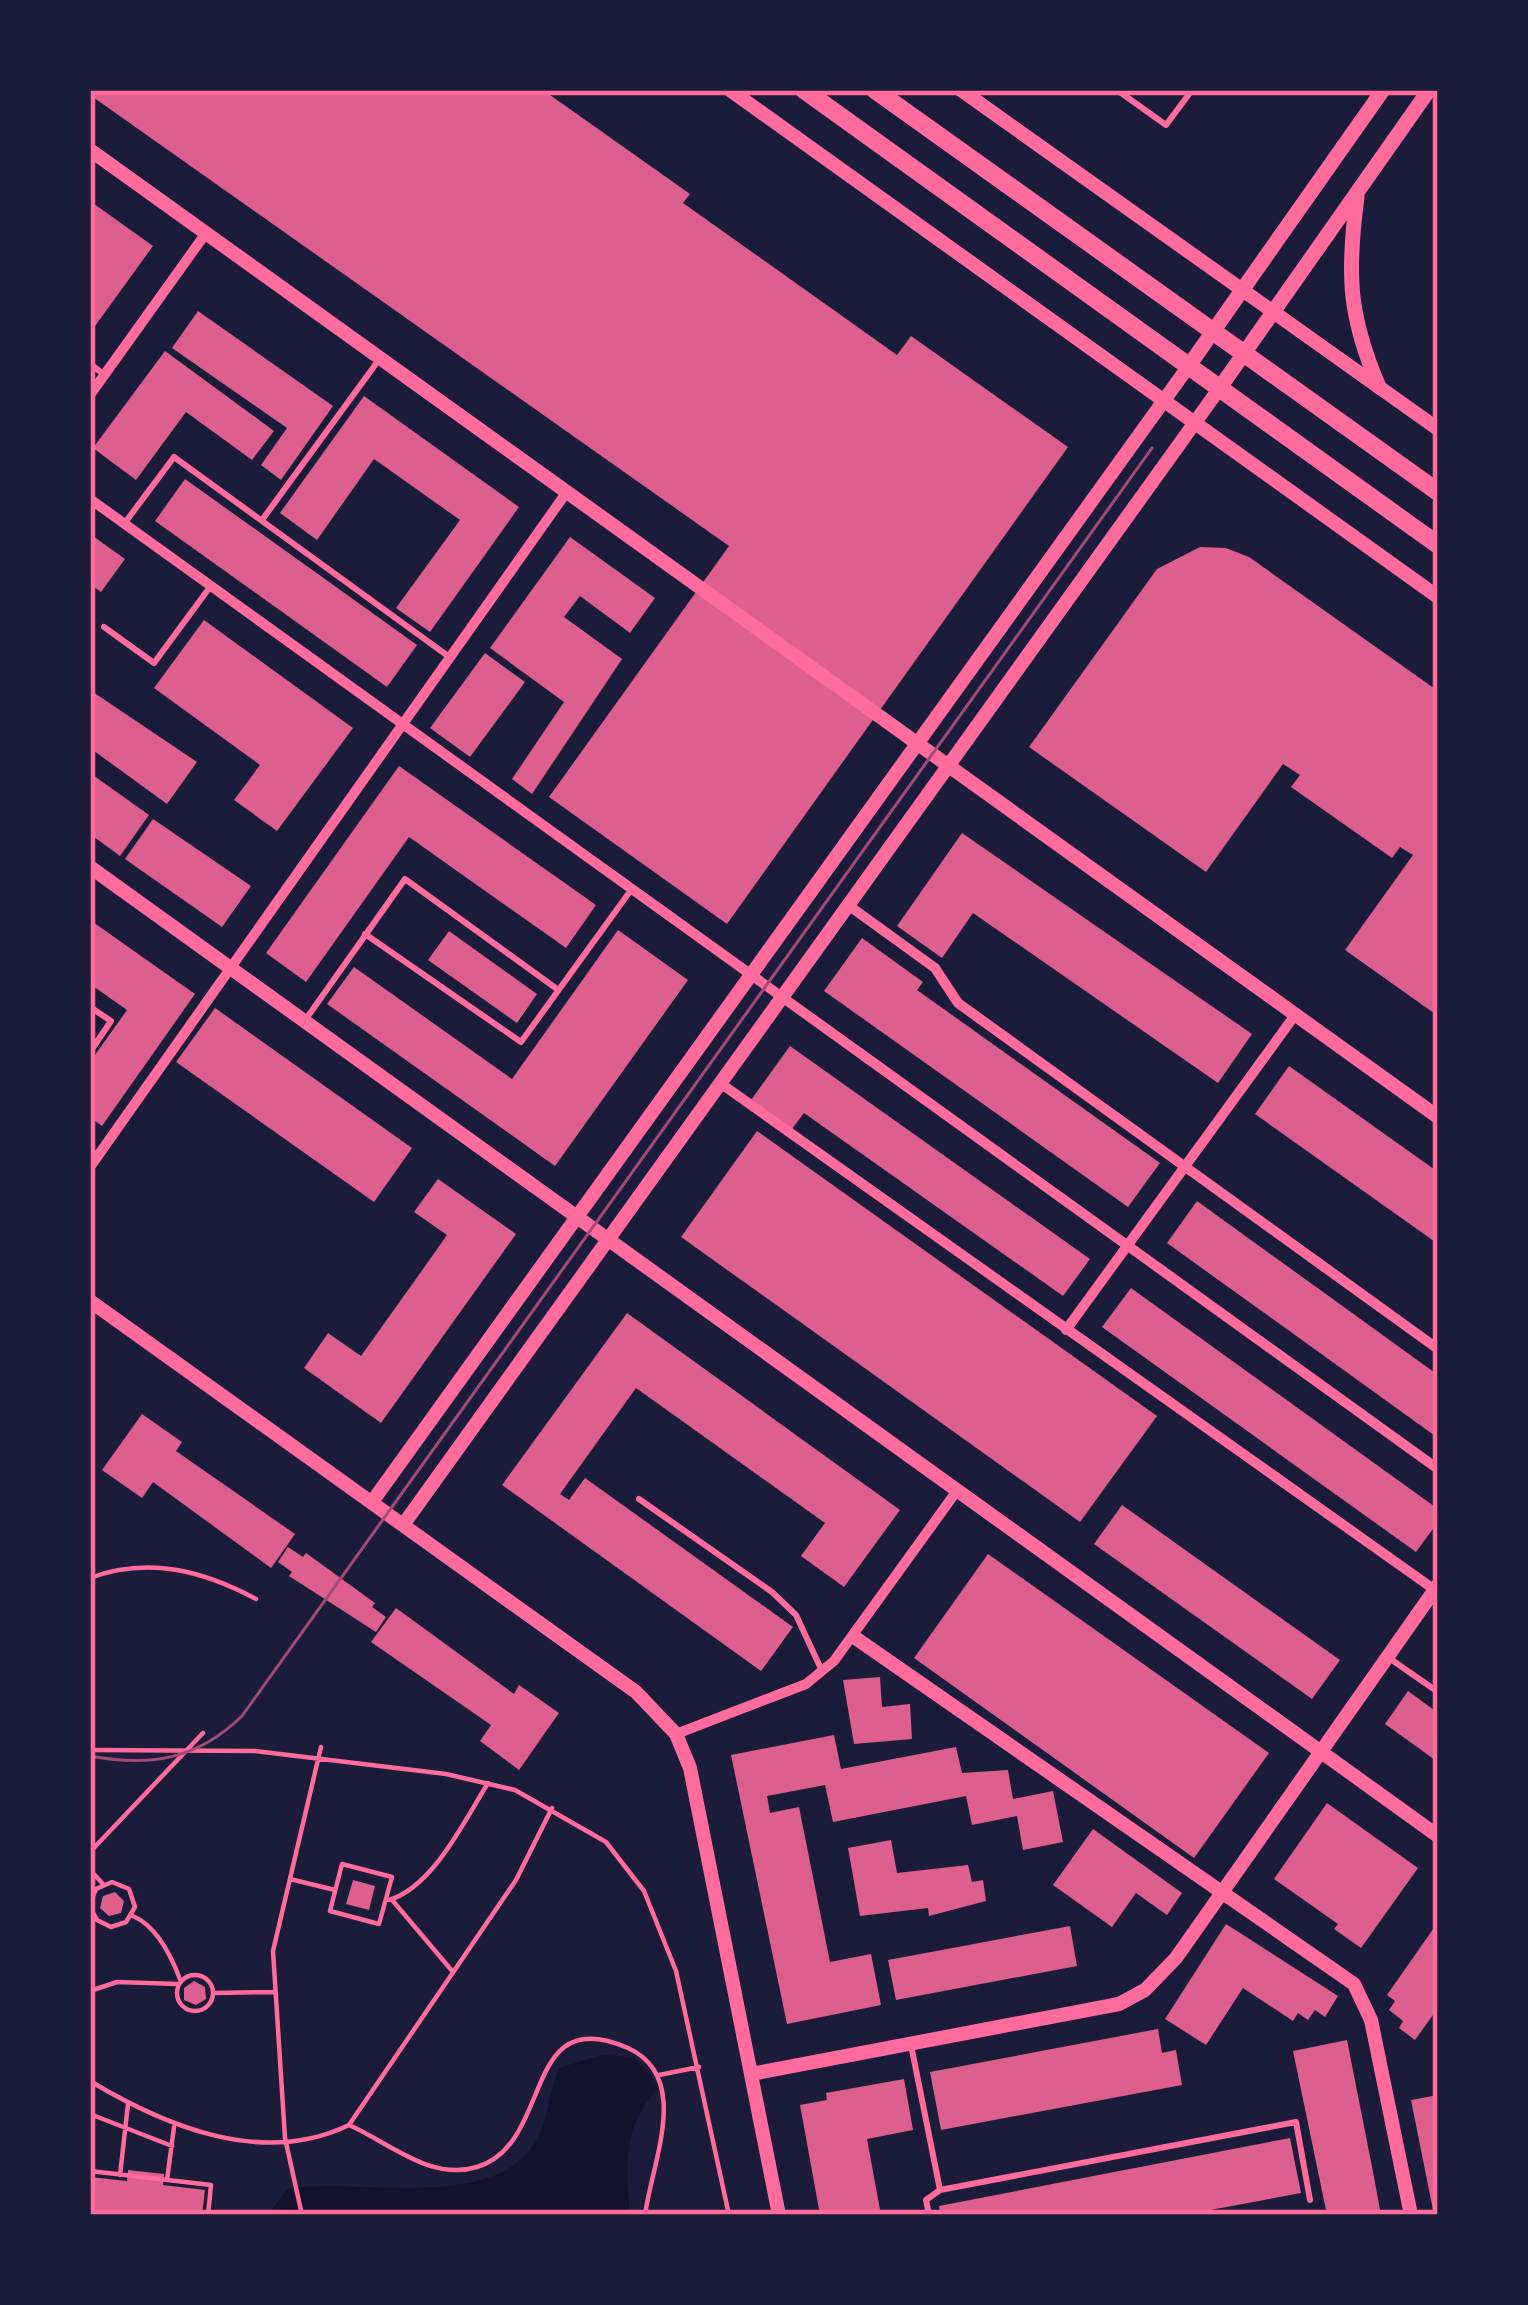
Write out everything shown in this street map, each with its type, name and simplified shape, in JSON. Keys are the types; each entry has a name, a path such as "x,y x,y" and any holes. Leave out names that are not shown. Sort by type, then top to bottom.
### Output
{"main road":[{"path":"804,90 1438,545"},
{"path":"875,90 1438,492"},
{"path":"1188,367 1383,90"},
{"path":"1219,389 1429,90"},
{"path":"1358,192 1348,266 1352,310 1379,387"}],"street":[{"path":"730,90 1438,597"},
{"path":"961,90 1438,429"},
{"path":"90,150 1438,1117"},
{"path":"90,395 206,233"},
{"path":"372,1502 1188,367"},
{"path":"403,1525 1219,389"},
{"path":"90,1167 398,724 566,493"},
{"path":"90,499 1438,1469"},
{"path":"90,867 1438,1836"},
{"path":"848,905 935,968 958,1003 1438,1349"},
{"path":"1066,1330 1295,1015"},
{"path":"720,1083 1436,1588 1176,1958 1145,1990 1119,2004 751,2074"},
{"path":"90,1300 636,1692 676,1734 707,1836 779,2215"},
{"path":"676,1734 806,1684 822,1671 854,1636 956,1492"},
{"path":"854,1636 1354,1984 1363,1998 1411,2215"}],"lane":[{"path":"1117,90 1166,125 1192,90"},
{"path":"262,520 380,358"},
{"path":"90,364 105,375"},
{"path":"124,524 174,457 448,656"},
{"path":"104,627 154,663 210,586"},
{"path":"304,1022 406,879 559,990"},
{"path":"365,934 521,1042 631,890"},
{"path":"90,1006 111,1021 90,1052"},
{"path":"639,1499 796,1615 822,1671"},
{"path":"1386,1656 1438,1692"},
{"path":"911,2044 940,2190"},
{"path":"929,2215 926,2200 940,2190 1296,2122 1310,2200"}],"path":[{"path":"90,1578 132,1567 167,1567 201,1574 256,1600"},
{"path":"90,1852 194,1748 203,1733"},
{"path":"302,2215 285,2138 273,1951 321,1747"},
{"path":"90,1750 194,1748 319,1758 488,1784 552,1808 606,1842 644,1891 676,1971 729,2215"},
{"path":"390,1900 446,1848 488,1784"},
{"path":"349,2125 516,1880 552,1808"},
{"path":"342,1864 392,1877 390,1900 380,1924 330,1911 335,1890 342,1864"},
{"path":"90,1870 103,1884 129,1889 132,1916"},
{"path":"290,1879 335,1890"},
{"path":"103,1884 90,1905 103,1925 119,1926 132,1916"},
{"path":"390,1900 453,1972"},
{"path":"90,1991 117,1982 179,1983 194,1973 212,1982 213,2002 196,2014 178,2005 179,1983 165,1947 145,1922 132,1916"},
{"path":"212,1993 274,1992"},
{"path":"90,2080 174,2127 210,2137 285,2138 349,2125 434,2168 464,2170 493,2161 517,2139 532,2112 545,2067 572,2042 594,2038 616,2043 642,2054 659,2075 665,2102 645,2215"},
{"path":"659,2075 699,2067"},
{"path":"120,2175 128,2104"},
{"path":"90,2114 172,2146"},
{"path":"167,2180 174,2127"},
{"path":"90,2171 211,2185 208,2215"}],"shaded area":[{"path":"602,2055 633,2057 660,2087 639,2115 629,2146 630,2215 268,2215 287,2189 422,2188 490,2177 517,2163 536,2140 559,2068"}],"building":[{"path":"90,90 543,90 690,194 683,203 897,355 911,336 1068,447 727,924 549,797 729,546 90,95"},
{"path":"90,201 153,246 90,333"},
{"path":"198,311 333,406 281,480 261,465 287,428 172,348"},
{"path":"165,351 274,431 252,460 186,412 136,480 93,448"},
{"path":"364,396 519,507 430,632 396,608 460,520 374,459 317,540 280,513"},
{"path":"185,479 417,645 387,687 155,521"},
{"path":"90,534 125,559 101,592 90,584"},
{"path":"570,537 655,598 630,633 580,596 564,617 622,659 532,794 512,779 564,702 490,648"},
{"path":"1200,547 1226,548 1249,557 1438,691 1438,1016 1345,950 1413,855 1400,847 1392,858 1291,787 1300,775 1283,764 1206,872 1029,747 1157,569"},
{"path":"204,620 353,728 277,831 234,800 260,765 154,688"},
{"path":"485,653 525,682 470,757 430,728"},
{"path":"90,690 197,762 167,804 90,748"},
{"path":"399,766 596,905 566,948 409,837 306,982 266,953"},
{"path":"90,773 149,815 120,856 90,834"},
{"path":"153,819 251,886 222,927 125,859"},
{"path":"962,833 1252,1034 1218,1083 973,913 942,958 897,926"},
{"path":"90,920 195,994 102,1126 90,1117 90,1062 127,1010 90,984"},
{"path":"618,930 688,980 555,1166 327,1004 354,967 512,1079"},
{"path":"449,931 537,994 517,1023 428,960"},
{"path":"862,938 923,982 917,990 1160,1163 1128,1207 824,991"},
{"path":"215,1008 412,1148 374,1202 176,1062"},
{"path":"790,1046 1090,1259 1063,1296 804,1113 792,1129 751,1100"},
{"path":"1289,1066 1438,1172 1438,1244 1255,1114"},
{"path":"757,1131 1157,1416 1080,1522 681,1237"},
{"path":"438,1179 516,1234 381,1423 304,1368 328,1333 361,1356 423,1269 447,1235 414,1212"},
{"path":"1197,1201 1438,1375 1438,1438 1167,1243"},
{"path":"1131,1288 1438,1509 1438,1522 1416,1552 1102,1327"},
{"path":"627,1313 900,1510 844,1587 801,1556 825,1523 636,1388 560,1494 569,1500 585,1478 793,1627 761,1671 502,1485"},
{"path":"142,1414 182,1442 176,1451 295,1534 271,1568 153,1482 142,1498 102,1470"},
{"path":"1122,1505 1340,1660 1312,1699 1094,1544"},
{"path":"288,1547 303,1557 306,1553 375,1603 372,1607 386,1617 376,1632 289,1576 292,1572 278,1562"},
{"path":"988,1554 1269,1753 1194,1858 914,1658"},
{"path":"396,1608 514,1694 519,1685 559,1713 519,1770 480,1741 491,1725 371,1642"},
{"path":"880,1677 882,1707 910,1704 912,1739 854,1744 843,1680"},
{"path":"1408,1691 1438,1713 1438,1762 1385,1724"},
{"path":"834,1735 841,1769 956,1747 962,1773 1008,1770 1013,1799 1053,1791 1063,1842 1023,1850 1017,1816 972,1825 966,1796 833,1822 825,1785 767,1796 770,1813 799,1807 830,1962 871,1954 881,2005 787,2024 731,1755"},
{"path":"1327,1803 1418,1868 1361,1948 1334,1929 1338,1924 1274,1879"},
{"path":"1093,1829 1182,1893 1167,1915 1136,1893 1112,1927 1053,1885"},
{"path":"891,1840 897,1873 968,1865 972,1882 983,1880 986,1901 929,1916 928,1908 860,1916 848,1848"},
{"path":"353,1880 375,1886 369,1910 346,1904"},
{"path":"115,1892 124,1901 121,1913 109,1916 100,1908 103,1896"},
{"path":"1438,1922 1438,2008 1415,2040 1399,2028 1403,2021 1389,2010 1395,2001 1387,1995"},
{"path":"1226,1924 1338,1996 1325,2017 1315,2010 1308,2020 1298,2013 1293,2021 1243,1988 1206,2045 1165,2019"},
{"path":"1070,1926 1077,1966 896,2000 888,1960"},
{"path":"194,1981 205,1987 206,1999 196,2005 184,2000 184,1988"},
{"path":"1158,2029 1162,2053 1176,2050 1182,2085 941,2130 930,2072"},
{"path":"1347,2040 1381,2215 1327,2215 1293,2051"},
{"path":"904,2079 913,2130 867,2139 881,2215 820,2215 800,2105 827,2100 826,2093"},
{"path":"1438,2095 1438,2215 1434,2215 1411,2100"},
{"path":"1290,2138 1301,2193 1184,2215 941,2215 939,2206"},
{"path":"128,2170 164,2174 163,2185 205,2190 202,2215 90,2215 90,2177 127,2181"}],"tram line":[{"path":"90,1756 133,1761 172,1757 208,1742 242,1716 1152,448"}]}
